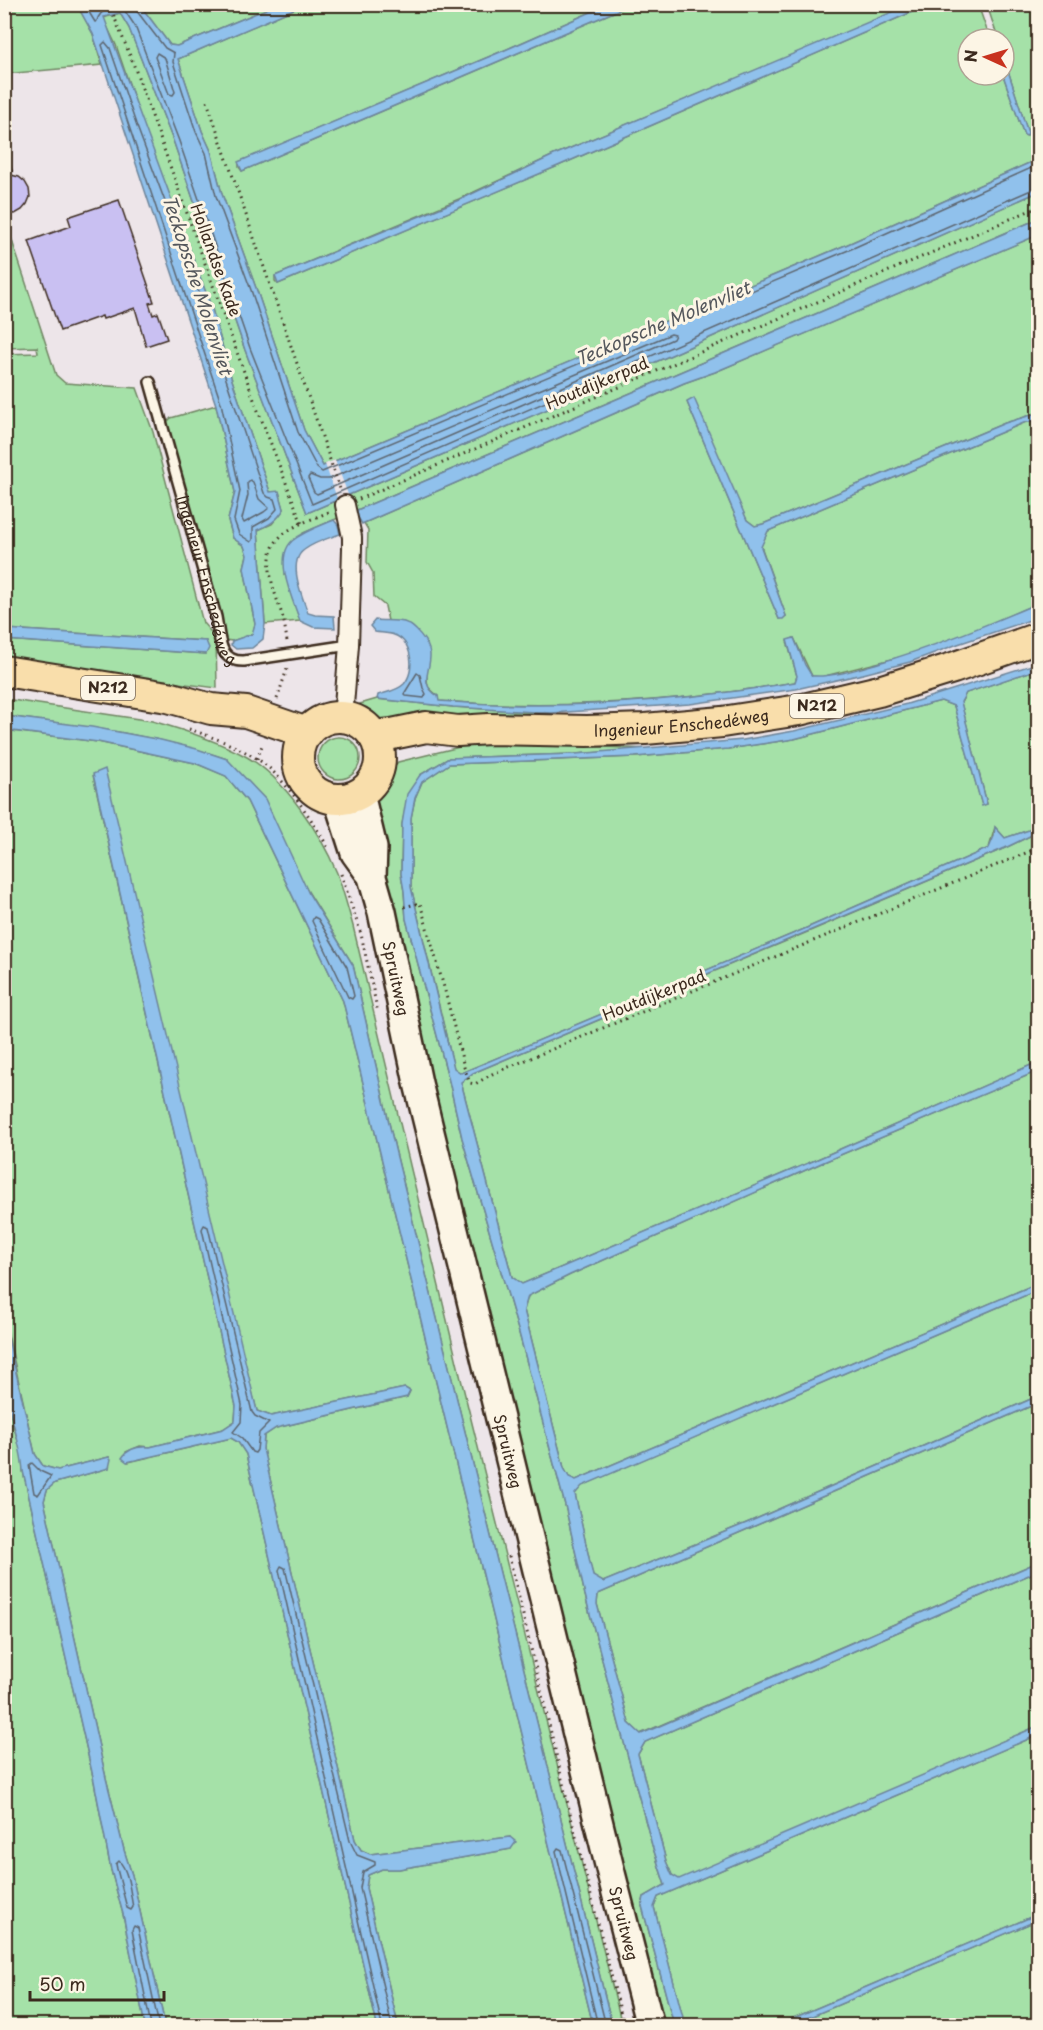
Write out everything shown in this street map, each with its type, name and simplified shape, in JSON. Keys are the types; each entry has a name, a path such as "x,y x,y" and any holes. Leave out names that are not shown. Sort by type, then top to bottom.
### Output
{"main road":[{"name":"Ingenieur Enschedéweg","path":"377,747 392,735 426,727 458,731 645,729 722,722 799,710 879,691 943,672 1038,638"},
{"name":"N212","path":"4,671 168,698 211,709 240,729 303,743"},
{"path":"343,717 362,723 377,747 377,775 367,789 349,797 318,794 302,777 298,765 303,743 318,723 331,718 343,717"},
{"name":"Spruitweg","path":"349,797 373,848 372,877 382,912 418,1083 611,1874 651,2025"}],"street":[{"path":"342,497 352,537 349,645 343,717"}],"lane":[{"name":"Ingenieur Enschedéweg","path":"150,382 216,617 223,651 228,658 234,661 349,645"}],"path":[{"name":"Hollandse Kade","path":"109,4 133,63 257,408 302,524"},
{"path":"207,101 342,497"},
{"name":"Houtdijkerpad","path":"289,655 284,621 269,572 270,554 286,532 342,497 1038,207"},
{"path":"184,728 230,745 270,768 305,812 331,853"},
{"name":"Houtdijkerpad","path":"400,908 420,903 464,1067 470,1083 475,1084 492,1074 1038,848"},
{"path":"339,869 355,915"}],"green space":[{"path":"5,5 77,5 93,34 102,65 5,74"},
{"path":"140,5 276,5 177,46 170,45"},
{"path":"303,5 607,5 239,162 242,171 630,5 911,5 554,155 459,199 275,276 278,284 558,166 928,5 978,5 986,27 956,27 956,87 1007,87 1024,135 1027,136 1013,87 1016,87 1016,27 994,27 987,5 1038,5 1038,159 848,244 323,466 304,430 178,59"},
{"path":"120,13 129,28 174,143 245,350 307,513 615,380 1038,192 1038,219 303,533 285,574 300,621 265,624 258,530 272,524 284,509 279,492 270,492 231,377 212,309 142,122 116,45 103,18"},
{"path":"4,216 56,375 65,383 137,388 153,432 203,623 216,638 217,688 5,661 5,640 206,654 206,641 5,629 5,354 38,353 37,347 5,348"},
{"path":"1038,235 1038,413 1005,423 755,526 747,520 687,402 779,619 786,616 761,546 768,531 1026,422 1038,422 1038,603 957,638 908,655 821,677 812,676 794,638 787,641 797,676 795,682 706,695 617,702 528,705 438,701 438,696 428,687 426,671 411,626 403,622 388,621 385,606 374,597 373,573 367,562 368,530 364,523 684,383 715,372"},
{"path":"216,405 235,492 228,520 233,538 244,546 247,555 244,568 255,624 253,634 232,641 225,640 221,615 167,422 171,418"},
{"path":"1038,669 1038,827 1005,838 995,827 989,848 802,930 461,1073 454,1069 411,887 411,818 415,798 422,782 449,764 635,757 728,749 794,739 941,701 954,706 982,805 987,804 961,703 966,693"},
{"path":"5,699 152,721 201,736 236,751 261,766 288,793 321,841 337,873 353,926 461,1379 622,2025 612,2025 395,1149 353,965 227,759 145,737 5,716"},
{"path":"377,699 453,707 551,713 550,722 375,722 360,704"},
{"path":"4,730 98,742 195,763 226,776 247,801 343,1001 593,2025 398,2025 366,1888 368,1875 382,1869 399,1869 511,1849 510,1837 370,1854 361,1850 355,1840 263,1449 264,1436 276,1428 407,1397 410,1391 405,1388 271,1416 257,1411 93,775 236,1406 235,1421 223,1429 150,1447 140,1446 126,1452 128,1462 231,1438 238,1442 246,1454 377,2025 165,2025 132,1875 106,1778 44,1501 47,1490 55,1483 109,1468 109,1457 58,1470 43,1466 35,1454 5,1321"},
{"path":"339,737 347,738 354,743 359,750 359,766 354,773 347,778 339,779 331,778 324,773 319,766 318,758 319,750 324,743 331,738"},
{"path":"480,742 650,749 449,758 420,775 405,810 402,824 401,874 406,919 462,1138 519,1333 565,1505 585,1595 619,1724 665,1885 644,1897 642,1906 674,2025 660,2025 550,1591 534,1498 517,1459 381,863 371,805 377,788 398,762"},
{"path":"1038,832 1038,1062 813,1161 522,1284 512,1277 461,1082 473,1073"},
{"path":"1038,1071 1038,1283 576,1480 569,1477 564,1468 524,1310 528,1296 826,1161"},
{"path":"1038,1290 1038,1396 749,1522 603,1582 593,1577 575,1494 581,1486"},
{"path":"4,1383 22,1453 23,1471 94,1781 145,2025 5,2025"},
{"path":"1038,1403 1038,1562 640,1734 629,1723 597,1604 598,1594"},
{"path":"1038,1571 1038,1726 679,1880 672,1875 666,1861 638,1754 645,1742"},
{"path":"1038,1735 1038,1914 777,2025 685,2026 654,1907 658,1897"},
{"path":"1038,1920 1038,2025 791,2025"}],"water":[{"path":"911,4 928,5 558,166 278,284 275,276 459,200 554,155"},
{"name":"Teckopsche Molenvliet","path":"77,5 101,7 140,5 170,45 177,46 276,5 303,5 178,59 304,430 323,466 848,244 1038,159 1038,192 615,380 307,513 245,350 174,143 129,28 120,13 104,17 212,309 231,377 270,492 279,491 284,509 279,517 258,530 265,624 263,639 252,648 236,649 231,645 232,641 252,634 255,624 244,568 247,555 244,546 233,538 228,520 235,492 216,405 93,34"},
{"path":"607,5 630,5 242,171 238,162 505,50"},
{"path":"1007,87 1013,87 1028,133 1027,136 1024,135"},
{"path":"1038,219 1038,235 715,372 684,383 362,524 357,516 357,510"},
{"path":"694,398 747,520 755,526 1005,423 1038,413 1038,422 1026,422 768,531 761,547 786,616 779,619 687,402"},
{"path":"334,520 340,534 308,547 299,555 297,563 297,580 308,613 334,616 335,628 313,627 300,621 286,580 284,558 287,549 297,537"},
{"path":"1038,603 1038,617 910,662 863,674 796,689 690,704 551,713 453,707 377,699 378,695 395,690 404,684 411,664 408,649 400,638 392,634 375,632 370,626 375,620 401,621 420,635 427,644 430,654 428,687 438,696 439,701 573,705 706,695 795,682 797,676 787,640 794,638 812,676 844,673 937,644"},
{"path":"4,629 206,641 209,648 206,654 5,640"},
{"path":"1038,663 1038,669 966,693 961,702 987,804 982,806 954,706 941,701 794,739 728,749 635,757 449,764 422,782 415,798 411,818 411,887 454,1068 461,1073 802,930 989,848 995,827 1005,838 1038,827 1038,832 1005,848 473,1073 461,1082 512,1277 522,1284 813,1161 1038,1062 1038,1071 826,1161 528,1296 524,1310 564,1468 569,1477 576,1480 1038,1283 1038,1290 582,1486 575,1494 593,1576 603,1582 749,1522 1038,1396 1038,1403 598,1594 597,1604 629,1723 641,1734 1038,1562 1038,1571 645,1742 638,1754 666,1861 672,1875 679,1879 1038,1726 1038,1735 658,1897 654,1907 685,2025 674,2025 642,1906 644,1897 665,1885 619,1724 585,1595 565,1505 519,1333 462,1138 406,919 401,874 402,824 407,794 420,775 449,758 575,754 743,740 794,731 907,704"},
{"path":"5,716 92,727 161,740 227,759 265,799 309,894 353,965 395,1149 612,2025 593,2025 343,1001 247,801 226,776 195,763 98,742 5,730"},
{"path":"105,769 257,1411 271,1416 405,1388 410,1391 407,1397 276,1428 264,1436 263,1449 355,1840 361,1850 370,1854 510,1837 516,1842 511,1849 399,1869 382,1869 368,1875 366,1888 398,2025 377,2025 246,1454 238,1442 231,1438 127,1462 122,1458 134,1448 150,1447 223,1429 235,1421 236,1406 93,774"},
{"path":"4,1321 35,1454 43,1466 58,1470 109,1457 111,1459 109,1468 55,1483 47,1490 44,1501 106,1778 132,1875 165,2025 145,2025 144,2021 94,1781 6,1394 3,1368"},
{"path":"1038,1914 1038,1920 791,2025 777,2025"}],"pier":[{"path":"335,460 349,497 338,501 325,464"}],"building":[{"path":"4,143 12,171 4,172"},
{"path":"4,176 19,177 29,189 30,197 27,204 15,214 4,213"},
{"path":"119,200 154,302 149,303 153,315 158,313 167,339 146,346 135,308 103,319 102,316 60,331 29,241 71,226 68,217"}]}
